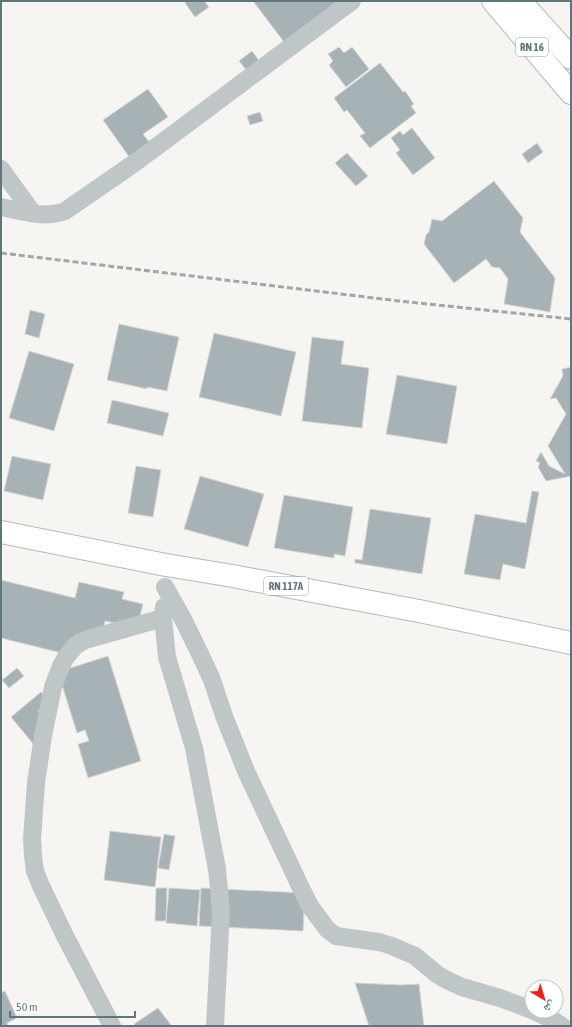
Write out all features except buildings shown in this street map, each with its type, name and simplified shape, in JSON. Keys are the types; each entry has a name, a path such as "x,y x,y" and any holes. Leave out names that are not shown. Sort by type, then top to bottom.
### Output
{"main road":[{"name":"RN 16","path":"493,1 571,93"},
{"name":"RN 16","path":"520,1 571,58"},
{"name":"RN 117A","path":"1,532 166,565 388,605 571,643"}],"street":[{"path":"1,207 48,215 58,214 65,211 136,162 352,1"},
{"path":"1,169 33,213"},
{"path":"166,565 163,618 167,657 194,748 217,869 221,911 215,1026"},
{"path":"165,587 178,610 212,680 224,716 246,771 300,886 310,906 327,929 336,936 379,942 392,946 414,956 438,975 449,981 462,987 500,998 524,1007"},
{"path":"112,1026 65,936 35,871 32,839 36,783 43,736 53,688 66,657 75,646 85,640 163,618"},
{"path":"551,1019 562,1026"}],"railway":[{"path":"1,253 399,301 571,319"}]}
